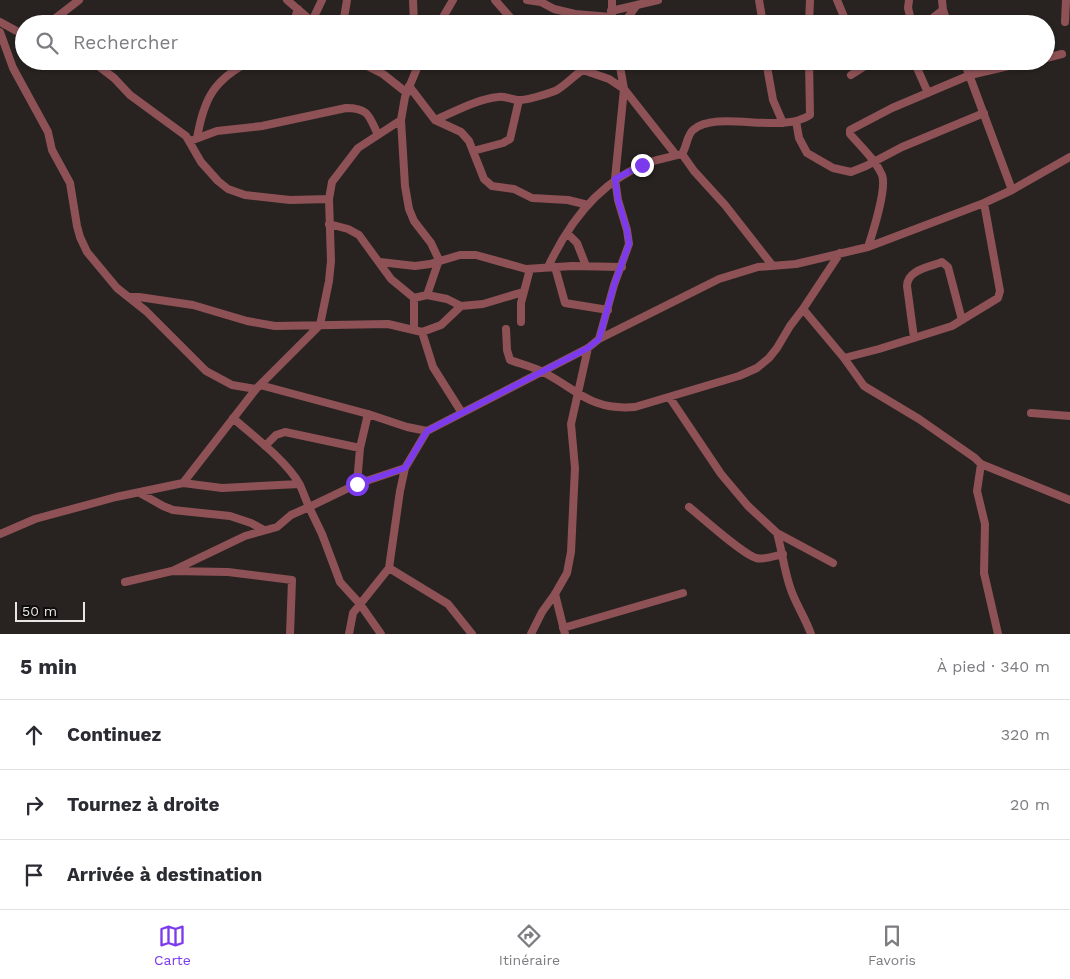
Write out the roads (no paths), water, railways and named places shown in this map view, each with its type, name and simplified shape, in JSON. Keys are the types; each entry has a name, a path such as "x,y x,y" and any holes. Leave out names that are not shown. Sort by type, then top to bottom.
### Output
{"street":[{"path":"60,15 79,0"},
{"path":"287,0 305,15"},
{"path":"316,15 322,0"},
{"path":"345,15 348,0"},
{"path":"413,0 414,15"},
{"path":"444,15 453,0"},
{"path":"495,0 508,15"},
{"path":"527,0 544,2 554,9 587,15"},
{"path":"611,15 612,0"},
{"path":"615,15 637,5 658,0"},
{"path":"759,0 762,15"},
{"path":"809,15 810,0"},
{"path":"837,0 843,15"},
{"path":"909,0 910,15"},
{"path":"942,0 944,15"},
{"path":"1065,22 1066,0"},
{"path":"630,15 637,5"},
{"path":"296,15 298,9"},
{"path":"936,15 942,10"},
{"path":"0,22 15,30"},
{"path":"0,32 13,68 48,132 52,150 70,183 77,226 87,252 113,283 183,347 206,371 239,387 258,387 368,414 406,427 427,431"},
{"path":"1055,56 1062,54"},
{"path":"104,70 130,95 193,139 206,168 218,181 238,193 299,201 328,199"},
{"path":"193,139 213,90 236,70"},
{"path":"375,70 408,90 435,120 461,132 469,141 484,179 488,184 514,189 532,198 568,200 588,205"},
{"path":"414,70 414,75"},
{"path":"416,70 408,90 401,120 405,186 410,209 414,221 439,260 427,295"},
{"path":"435,120 472,104 492,98 504,97 519,100 542,95 560,88 578,70"},
{"path":"585,70 610,79 624,89 725,205 772,265"},
{"path":"599,339 614,285 629,244 615,179 624,89 621,70"},
{"path":"768,70 773,100 783,123"},
{"path":"608,310 565,303 552,267 559,244 588,205 615,179 648,163 679,154 686,146 691,132 703,124 737,121 783,123 806,118 811,113 809,70"},
{"path":"850,75 856,70"},
{"path":"918,70 928,93"},
{"path":"968,70 1012,190"},
{"path":"868,247 884,184 882,174 874,161 850,134 850,130 892,108 928,93 970,76 994,70"},
{"path":"473,151 503,143 510,139 519,100"},
{"path":"193,139 217,131 262,126 346,108 364,110 378,135"},
{"path":"796,121 799,138 804,149 829,167 851,172 902,147 984,113"},
{"path":"183,483 258,387 320,325 331,261 328,199 332,182 358,148 401,120"},
{"path":"349,634 353,613 389,568 405,468 427,431 588,348 599,339 719,279 758,267 796,264 868,247 984,203 1012,190 1070,157"},
{"path":"844,358 952,326 998,298 1001,293 984,203"},
{"path":"329,224 348,229 359,235 391,279 414,298"},
{"path":"567,233 577,243 586,266"},
{"path":"506,329 507,350 510,360 542,371 577,393 607,407 620,409 635,407 739,376 757,368 777,348 840,253"},
{"path":"380,262 415,266 430,264 460,255 476,255 530,269 622,266"},
{"path":"914,338 907,279 912,274 942,262 948,267 962,320"},
{"path":"521,322 521,303 530,269"},
{"path":"414,298 427,295 447,299 461,306 483,304 523,292"},
{"path":"130,297 193,305 263,324 388,324 422,332 441,325 461,306"},
{"path":"414,298 414,329"},
{"path":"803,310 844,358 864,386 919,419 981,464 1070,500"},
{"path":"422,332 434,367 462,413"},
{"path":"531,634 542,612 556,594 567,573 571,552 575,468 571,424 588,348"},
{"path":"670,398 721,474 748,506 777,533 833,563"},
{"path":"1031,413 1070,416"},
{"path":"357,484 360,448 368,414"},
{"path":"233,418 265,446 299,484 322,534 340,582 360,604 381,634"},
{"path":"265,446 276,435 285,432 360,448"},
{"path":"981,464 977,491 985,524 984,573 998,634"},
{"path":"125,582 172,570 245,536 277,527 291,515 357,484 405,468"},
{"path":"0,534 35,519 116,497 183,483 222,488 299,484"},
{"path":"140,493 172,510 230,516 251,523 264,530"},
{"path":"689,507 744,552 755,558 783,554"},
{"path":"777,533 790,587 806,618 811,634"},
{"path":"389,568 448,604 472,634"},
{"path":"172,570 228,572 292,580 290,634"},
{"path":"556,594 564,631 683,594"}]}
